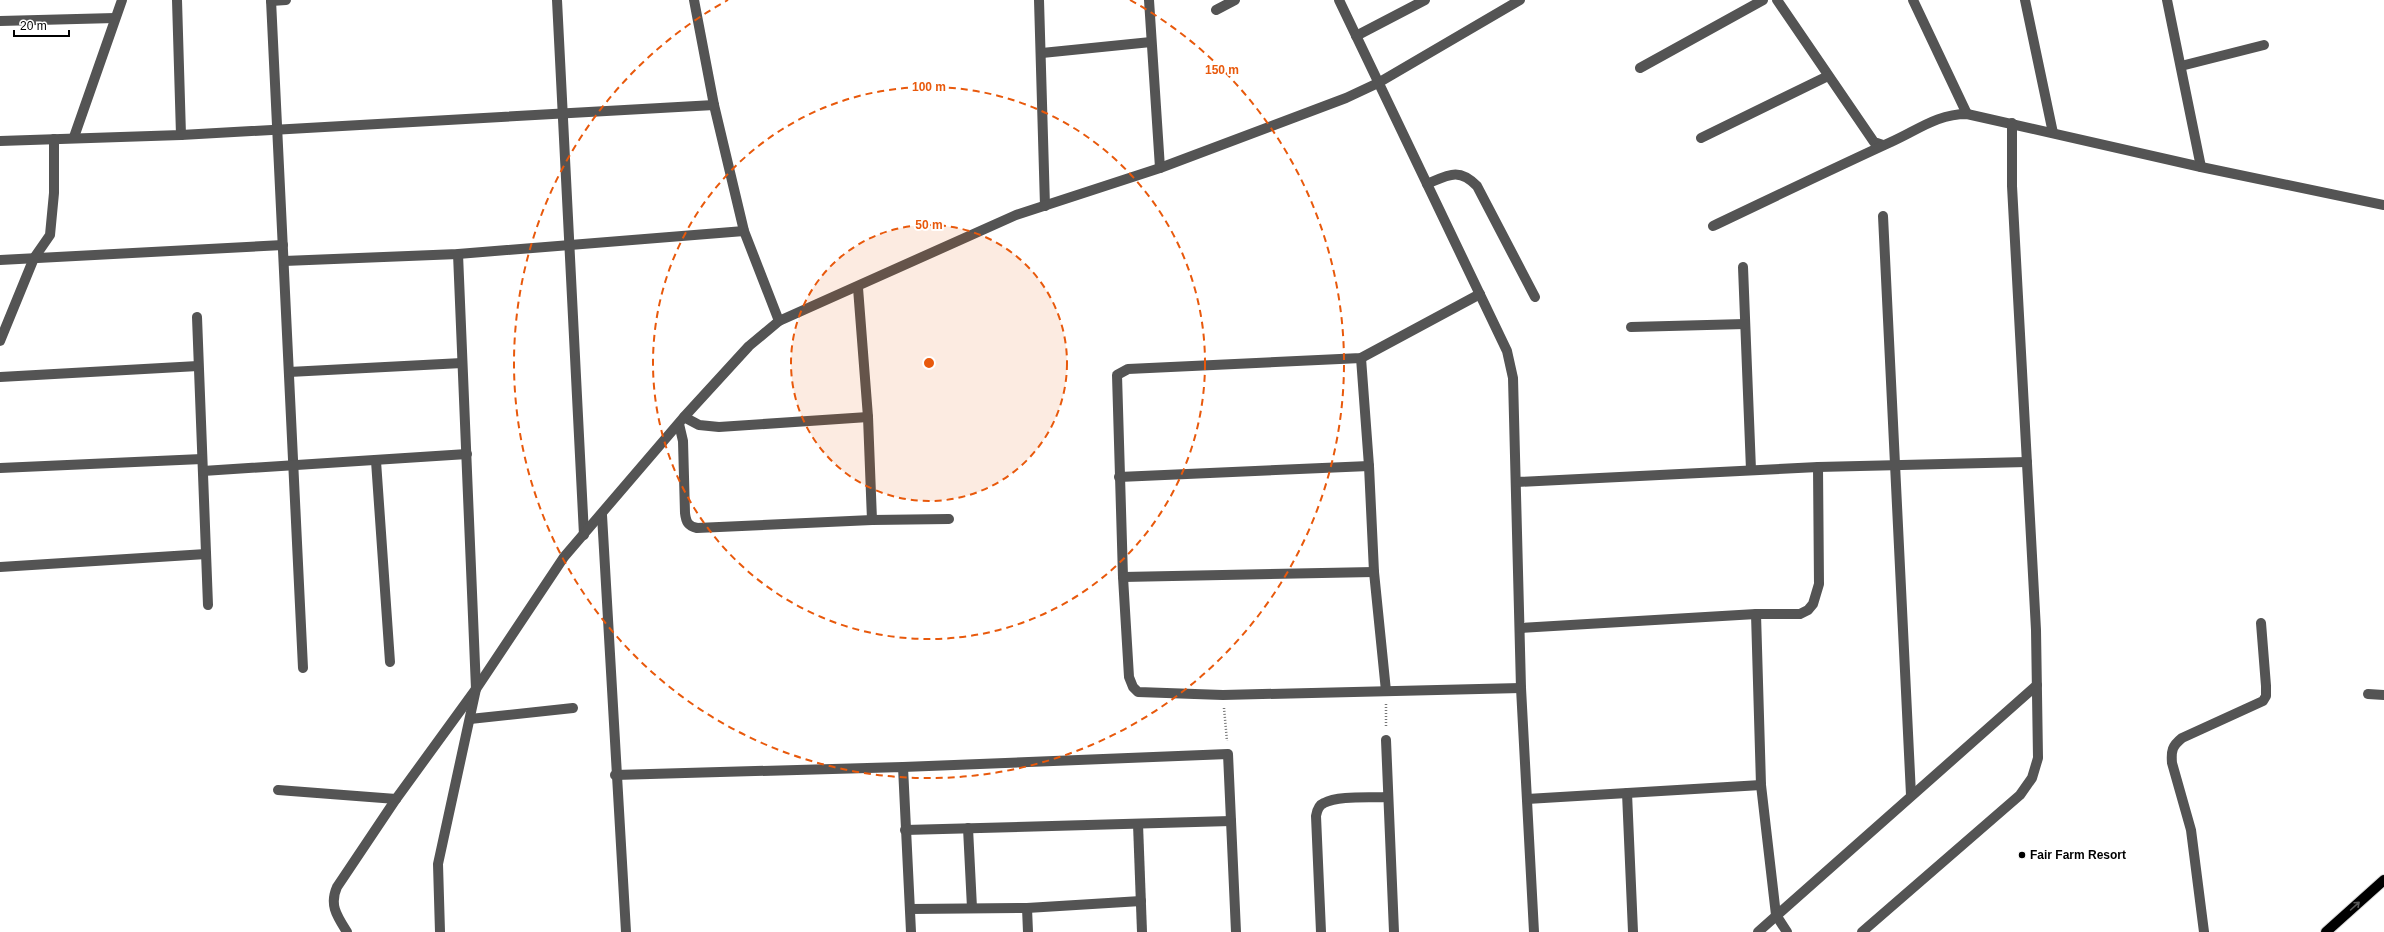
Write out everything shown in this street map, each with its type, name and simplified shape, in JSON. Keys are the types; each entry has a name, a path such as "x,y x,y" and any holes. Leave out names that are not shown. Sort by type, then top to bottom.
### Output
{"main road":[{"path":"2326,932 2384,880"}],"street":[{"path":"74,137 122,0"},
{"path":"177,0 181,135"},
{"path":"286,0 271,0 284,261 292,466 303,668"},
{"path":"558,0 584,535"},
{"path":"694,0 714,105 744,231 779,321"},
{"path":"1039,0 1042,53 1044,206"},
{"path":"1148,0 1160,168"},
{"path":"1216,10 1235,0"},
{"path":"1339,0 1507,351 1513,378 1517,482 1521,688 1534,932"},
{"path":"1356,36 1425,0"},
{"path":"347,932 335,913 332,904 336,887 396,799 476,689 564,557 602,515 681,421 749,346 779,321 858,288 1016,215 1160,168 1346,98 1378,83 1520,0"},
{"path":"1640,68 1763,0"},
{"path":"1777,0 1874,142 1883,145"},
{"path":"1913,0 1967,114"},
{"path":"2025,0 2053,133"},
{"path":"2167,0 2201,167"},
{"path":"0,21 115,18"},
{"path":"1042,53 1151,42"},
{"path":"2181,66 2264,45"},
{"path":"1701,138 1828,76"},
{"path":"0,141 74,137 181,135 714,105"},
{"path":"1713,226 1883,145 1929,121 1954,114 1967,114 2012,123 2201,167 2384,205"},
{"path":"1862,932 2020,795 2032,778 2038,758 2037,685 2027,462 2012,186 2012,123"},
{"path":"0,341 34,258 50,235 54,193 54,139"},
{"path":"1427,184 1454,173 1470,179 1477,186 1535,297"},
{"path":"1883,216 1912,795"},
{"path":"284,261 458,254 744,231"},
{"path":"0,260 283,245"},
{"path":"440,932 438,864 476,689 458,254"},
{"path":"1743,267 1751,470"},
{"path":"858,288 868,417 872,520"},
{"path":"1480,294 1361,358 1124,371 1117,375 1115,381 1123,577 1129,677 1133,687 1138,692 1149,693 1223,695 1521,688"},
{"path":"196,317 208,605"},
{"path":"1631,327 1745,324"},
{"path":"1361,358 1369,466 1374,572 1386,691"},
{"path":"289,372 462,363"},
{"path":"0,377 198,366"},
{"path":"681,421 719,427 868,417"},
{"path":"681,421 685,513 686,521 691,526 697,528 872,520 949,519"},
{"path":"203,471 467,454"},
{"path":"0,468 202,459"},
{"path":"376,461 390,662"},
{"path":"1517,482 1818,467 2027,462"},
{"path":"1119,477 1369,466"},
{"path":"1520,628 1756,614 1800,614 1808,610 1813,604 1819,584 1818,467"},
{"path":"602,515 626,932"},
{"path":"0,567 206,554"},
{"path":"1123,577 1374,572"},
{"path":"1756,614 1761,785 1776,916 1787,932"},
{"path":"2204,932 2191,830 2172,763 2172,746 2182,738 2263,701 2266,686 2261,623"},
{"path":"1758,932 2037,685"},
{"path":"2368,694 2384,695"},
{"path":"470,719 573,708"},
{"path":"1386,740 1387,797 1394,932"},
{"path":"616,775 903,767 1228,754 1236,932"},
{"path":"903,767 911,932"},
{"path":"1527,799 1761,785"},
{"path":"278,790 396,799"},
{"path":"1628,793 1633,932"},
{"path":"1322,932 1316,816 1318,808 1324,803 1334,800 1387,797"},
{"path":"905,830 1232,821"},
{"path":"1138,824 1142,932"},
{"path":"968,828 972,908"},
{"path":"910,910 1027,908 1141,901"},
{"path":"1027,908 1028,932"}],"path":[{"path":"1386,691 1386,740"},
{"path":"1223,695 1228,754"}],"place":[{"name":"Fair Farm Resort","path":"2022,855"}]}
